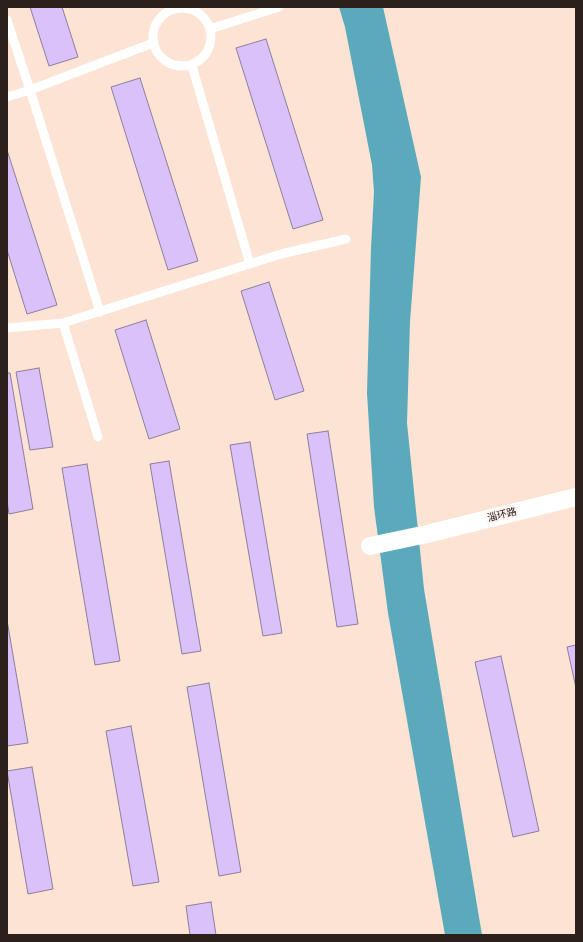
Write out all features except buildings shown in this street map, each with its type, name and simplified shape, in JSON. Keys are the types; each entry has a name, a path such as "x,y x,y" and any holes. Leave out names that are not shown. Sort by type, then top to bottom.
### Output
{"street":[{"name":"淄环路","path":"370,546 428,534 576,497"}],"lane":[{"path":"210,29 279,7"},
{"path":"186,8 197,12 205,19 210,29 211,40 208,51 201,60 192,66 182,67 172,65 163,60 156,53 153,43 153,32 163,10 186,8"},
{"path":"7,20 100,312"},
{"path":"7,98 153,43"},
{"path":"192,66 250,264"},
{"path":"7,328 64,323 281,254 346,239"},
{"path":"64,323 98,437"}],"water":[{"path":"339,7 383,7 421,177 410,322 407,423 424,589 482,935 445,935 388,613 374,507 367,393 374,192 372,165 345,27"}]}
